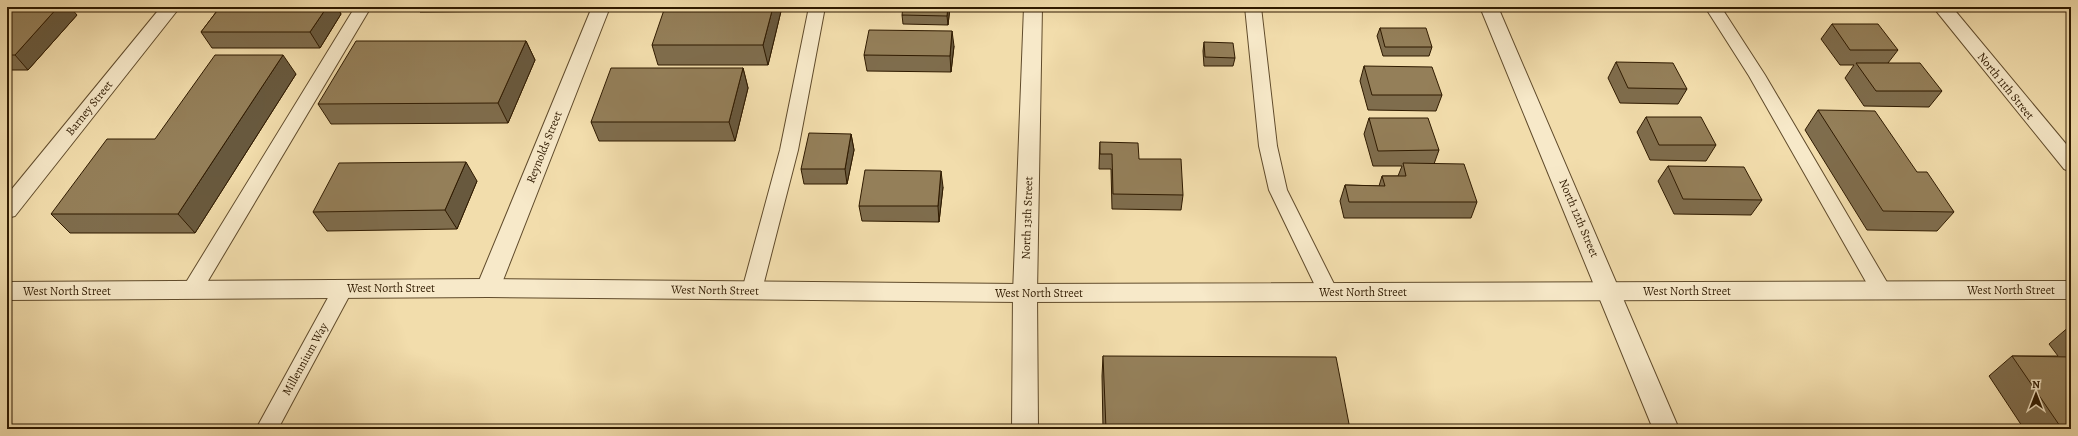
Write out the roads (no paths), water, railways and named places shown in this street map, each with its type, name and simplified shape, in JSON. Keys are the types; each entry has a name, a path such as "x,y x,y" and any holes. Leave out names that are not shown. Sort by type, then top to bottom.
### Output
{"street":[{"name":"Barney Street","path":"7,210 171,7"},
{"name":"Reynolds Street","path":"488,288 600,7"},
{"name":"North 13th Street","path":"1025,429 1025,293 1033,7"},
{"name":"North 12th Street","path":"1489,7 1610,291 1666,429"},
{"name":"North 11th Street","path":"1942,7 2071,164"},
{"name":"West North Street","path":"7,291 488,288 1025,293 2071,290"}],"lane":[{"path":"192,290 363,7"},
{"path":"752,290 789,150 818,7"},
{"path":"1253,7 1268,146 1278,190 1300,232 1328,292"},
{"path":"1713,7 1756,75 1882,290"},
{"name":"Millennium Way","path":"267,429 344,289"}]}
